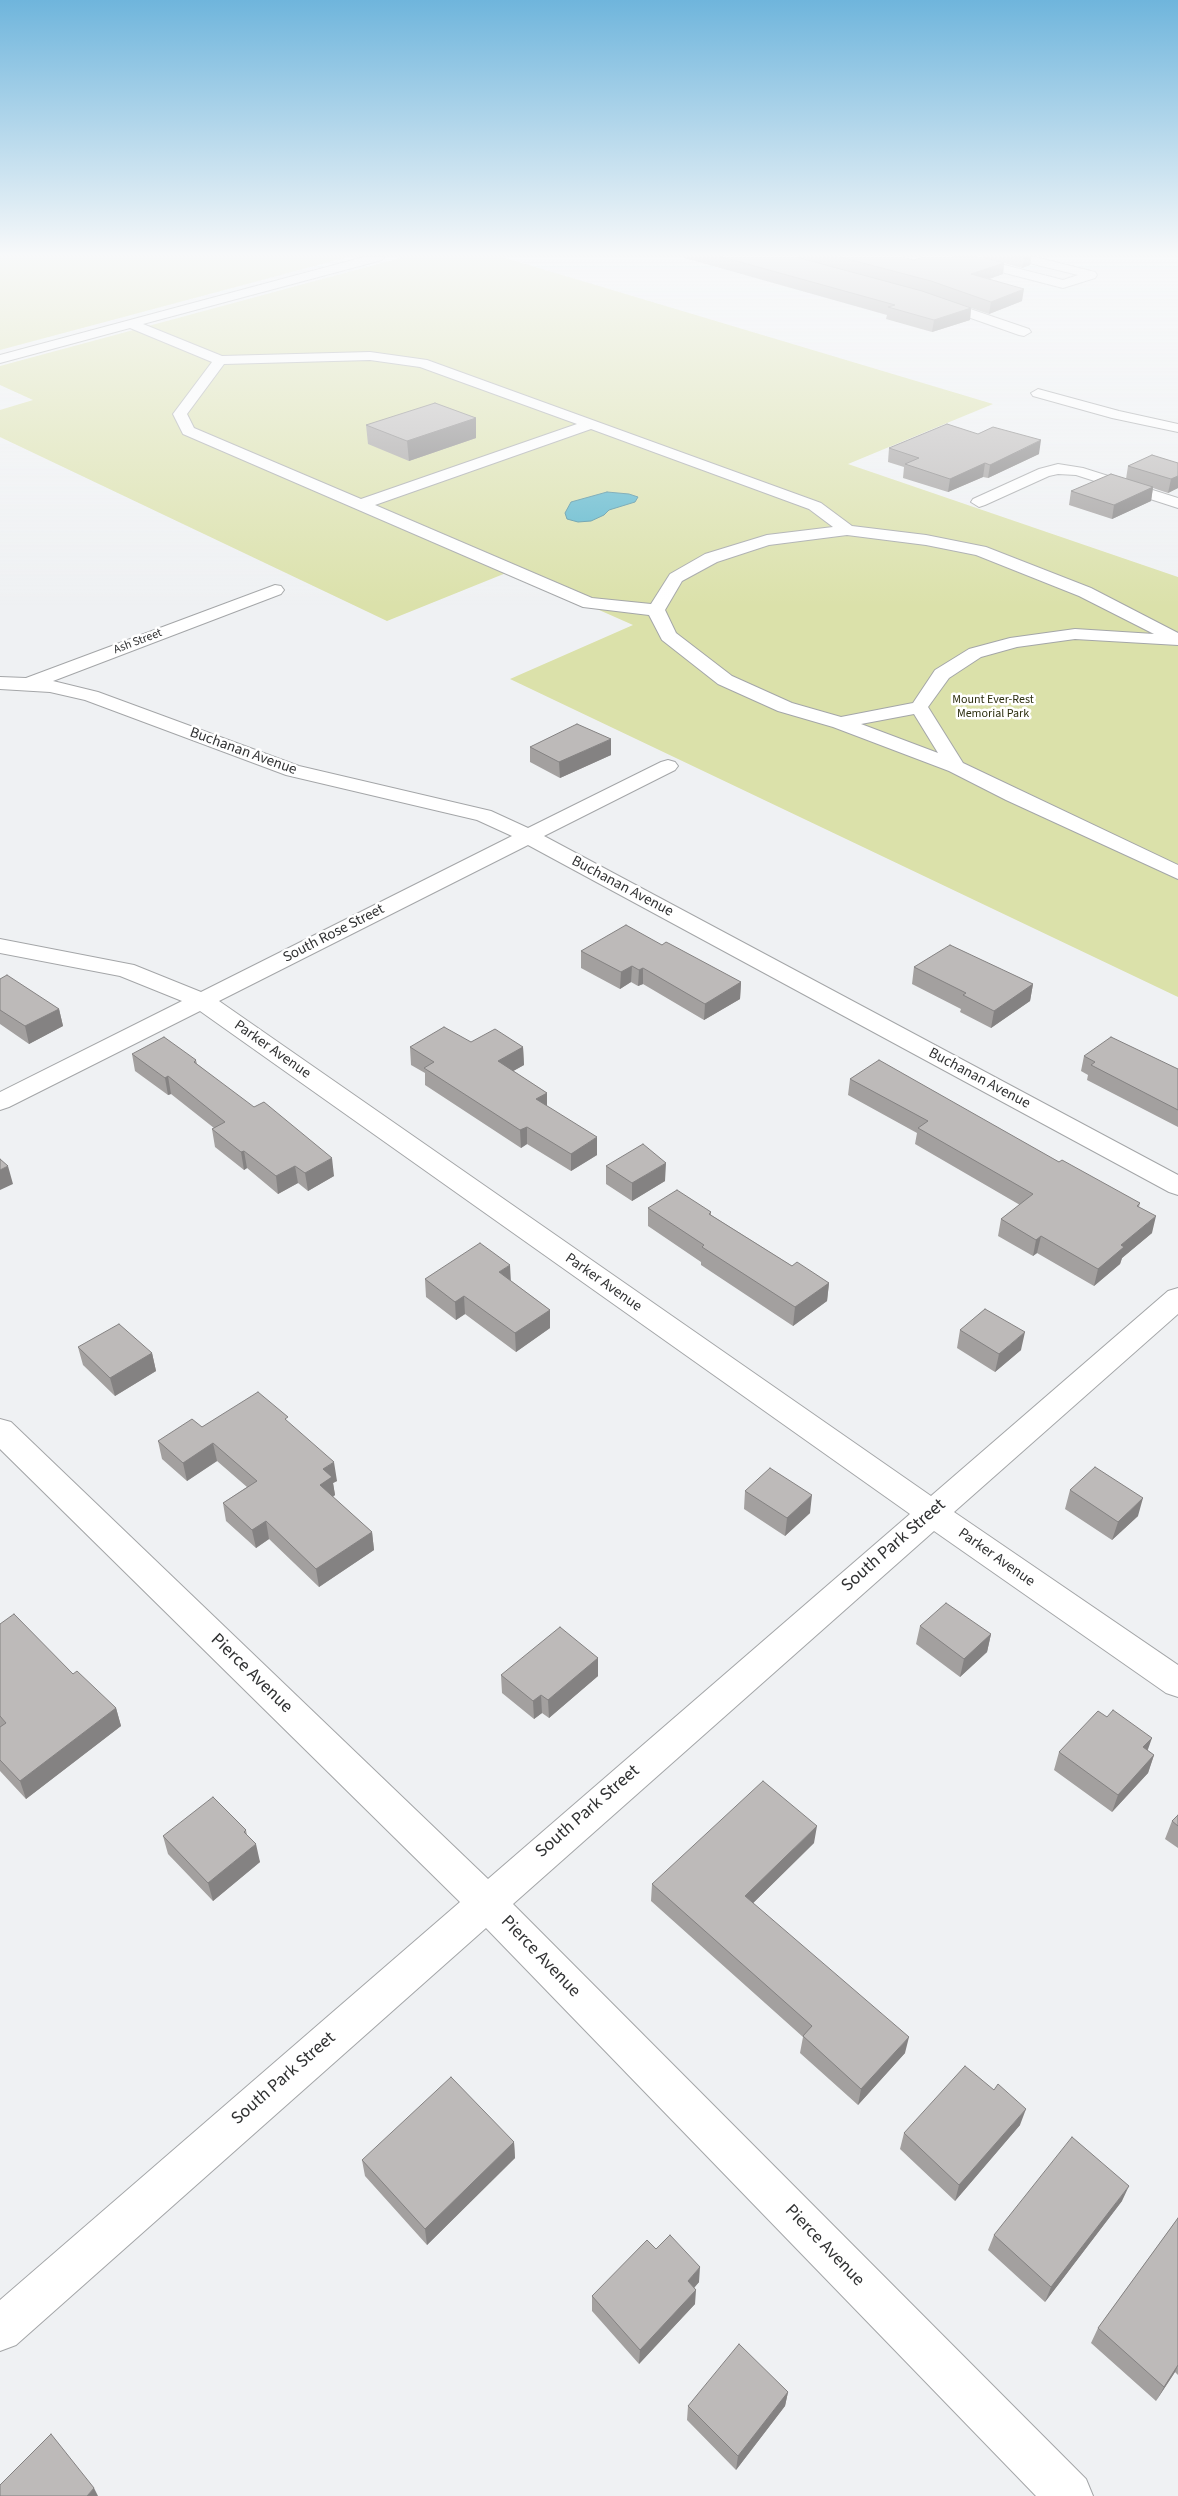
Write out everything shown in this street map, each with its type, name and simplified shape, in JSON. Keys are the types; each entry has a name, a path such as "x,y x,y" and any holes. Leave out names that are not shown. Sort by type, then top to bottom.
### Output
{"street":[{"path":"210,373 180,414 188,431 588,603 656,610"},
{"path":"450,373 815,506 847,530"},
{"path":"1038,393 1117,416 1178,428"},
{"path":"360,505 590,425"},
{"path":"979,502 1044,472 1058,469 1078,471 1178,503"},
{"path":"656,610 676,578 711,558 767,540 847,530 926,540 980,550 1080,613 1178,641"},
{"name":"Ash Street","path":"0,683 28,684 275,590"},
{"path":"656,610 668,636 725,680 785,707 840,723 956,766 1013,796 1178,873"},
{"path":"840,723 919,707 942,674 975,653 1016,642 1080,613 1178,641"},
{"name":"Buchanan Avenue","path":"28,684 50,686 90,696 293,771 484,815 528,836 1178,1186"},
{"path":"919,707 956,766"},
{"name":"South Rose Street","path":"0,1102 668,766"},
{"name":"Parker Avenue","path":"0,946 126,970 201,1000 932,1513 1178,1683"},
{"name":"South Park Street","path":"0,2329 1178,1298"},
{"name":"Pierce Avenue","path":"0,1430 486,1902 1069,2496"}],"green space":[{"name":"Mount Ever-Rest Memorial Park","path":"0,373 891,373 993,404 848,464 1178,577 1178,997 510,679 633,625 511,571 387,621 0,437 0,410 33,400 0,385"}],"water":[{"path":"607,492 629,494 638,497 635,502 609,510 604,515 591,521 578,522 567,519 565,513 571,502"}],"building":[{"path":"435,403 476,418 407,441 366,425"},
{"path":"947,424 978,434 993,427 1041,440 990,465 985,463 950,479 905,464 919,458 889,448"},
{"path":"1152,455 1178,463 1178,476 1171,479 1128,466"},
{"path":"1111,474 1153,487 1114,505 1071,491"},
{"path":"577,724 611,739 559,762 530,747"},
{"path":"626,925 662,945 666,942 741,982 705,1004 643,968 639,970 632,966 621,972 581,951"},
{"path":"950,945 1033,984 994,1011 963,995 966,993 914,967"},
{"path":"7,975 59,1009 25,1026 0,1010 0,979"},
{"path":"444,1027 471,1042 495,1029 523,1047 498,1061 547,1093 536,1099 597,1137 571,1154 527,1127 520,1130 424,1068 434,1062 410,1047"},
{"path":"164,1037 254,1107 264,1102 332,1158 305,1173 295,1166 276,1176 244,1151 241,1152 212,1129 225,1122 168,1076 165,1078 132,1054"},
{"path":"1111,1037 1178,1069 1178,1110 1091,1065 1095,1062 1084,1056"},
{"path":"879,1060 1059,1162 1062,1160 1140,1203 1137,1206 1156,1216 1121,1245 1124,1247 1098,1269 1041,1236 1036,1240 1001,1219 1033,1194 918,1128 928,1121 850,1079"},
{"path":"643,1144 666,1163 632,1183 606,1166"},
{"path":"0,1159 8,1166 0,1170"},
{"path":"677,1190 711,1212 709,1214 792,1266 797,1262 829,1283 795,1307 702,1247 704,1245 648,1208"},
{"path":"480,1243 510,1265 499,1272 550,1310 515,1333 464,1296 455,1302 425,1279"},
{"path":"985,1309 1025,1332 999,1354 960,1330"},
{"path":"119,1324 152,1353 110,1378 78,1347"},
{"path":"258,1392 288,1417 285,1419 334,1462 323,1469 332,1477 320,1485 372,1532 316,1569 266,1521 252,1530 223,1503 257,1481 213,1443 183,1463 158,1441 192,1419 202,1427"},
{"path":"1095,1467 1143,1498 1118,1522 1070,1490"},
{"path":"770,1468 812,1495 787,1518 745,1491"},
{"path":"946,1603 991,1634 964,1659 920,1626"},
{"path":"14,1614 73,1674 77,1671 116,1708 20,1781 0,1760 0,1727 6,1723 0,1716 0,1624"},
{"path":"560,1627 598,1658 548,1700 541,1695 533,1701 501,1675"},
{"path":"1113,1710 1152,1738 1143,1747 1154,1755 1118,1795 1059,1752 1098,1711 1107,1717"},
{"path":"763,1781 817,1826 745,1896 909,2037 861,2089 803,2036 812,2026 652,1884"},
{"path":"213,1797 246,1830 244,1832 256,1844 208,1883 163,1836"},
{"path":"1178,1815 1178,1826 1172,1821"},
{"path":"965,2066 994,2090 998,2084 1026,2109 959,2185 904,2133"},
{"path":"451,2077 514,2142 425,2229 362,2160"},
{"path":"1072,2137 1129,2186 1051,2287 994,2235"},
{"path":"1178,2218 1178,2365 1164,2387 1098,2328"},
{"path":"670,2235 700,2267 688,2281 696,2290 640,2350 592,2296 647,2240 656,2249"},
{"path":"739,2344 788,2392 738,2456 688,2406"},
{"path":"51,2434 94,2488 87,2496 0,2496 0,2485"}]}
